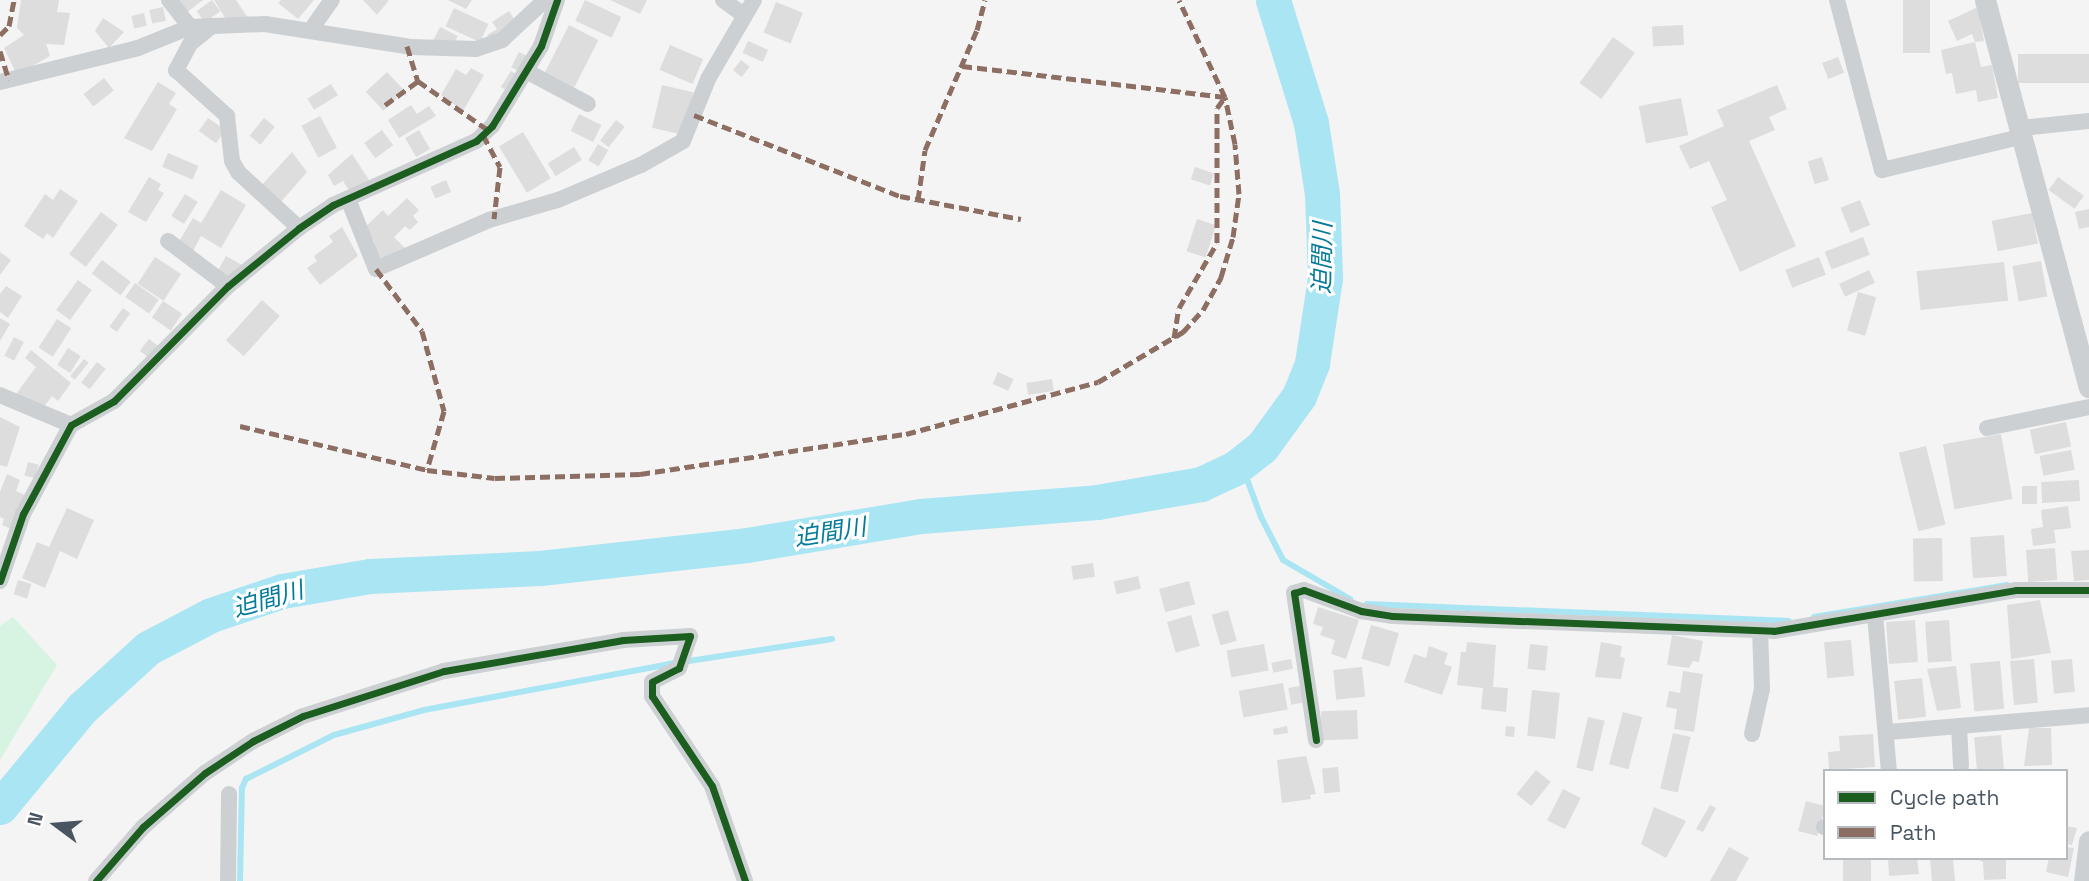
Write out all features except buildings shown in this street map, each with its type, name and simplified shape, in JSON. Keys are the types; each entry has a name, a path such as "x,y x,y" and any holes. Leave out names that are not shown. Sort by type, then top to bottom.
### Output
{"street":[{"path":"169,0 190,27"},
{"path":"310,31 332,0"},
{"path":"0,82 138,48 190,27 265,24 412,47 476,48 502,40 545,0"},
{"path":"0,581 23,514 71,425 114,401 228,286 299,228 348,199 476,141 492,126 541,46 557,0"},
{"path":"723,0 744,15"},
{"path":"348,199 376,269 489,220 558,200 641,165 683,141 708,79 754,0"},
{"path":"1837,0 1882,170 2022,132 2089,121"},
{"path":"1984,0 2022,132 2089,387"},
{"path":"212,26 190,44 176,71 227,116 232,161 239,172 299,228"},
{"path":"526,71 588,104"},
{"path":"168,241 228,286"},
{"path":"0,395 71,425"},
{"path":"1987,428 2089,407"},
{"path":"1316,740 1294,593 1304,590 1361,611 1411,618 1788,631 2016,590 2089,590"},
{"path":"1875,615 1888,732 1889,769"},
{"path":"1752,734 1762,689 1760,630"},
{"path":"96,881 143,827 205,773 253,741 323,707 444,671 623,640 690,636 679,668 652,682 652,696 712,786 745,881"},
{"path":"1888,732 2089,715"},
{"path":"1959,726 1961,766"},
{"path":"228,881 229,794"},
{"path":"2084,881 2089,841"}],"green space":[{"path":"13,617 57,665 0,760 0,626"}],"waterway":[{"name":"迫間川","path":"0,807 82,708 148,648 211,615 282,591 370,576 540,568 747,545 921,516 1097,502 1201,484 1235,468 1262,447 1299,396 1312,363 1325,278 1322,194 1311,123 1273,0"},
{"path":"1241,463 1261,517 1283,560 1350,599"},
{"path":"1814,617 2007,585"},
{"path":"1367,604 1789,621"},
{"path":"240,881 242,788 246,779 334,735 424,710 669,664 832,639"}],"marked path":[{"path":"0,35 9,26 14,0"},
{"path":"918,200 925,150 977,30 985,0"},
{"path":"376,269 422,331 444,411 427,470 495,478 640,474 906,434 1098,382 1183,332 1203,310 1221,277 1233,237 1239,194 1235,144 1225,97 1179,0"},
{"path":"407,46 418,81 488,130"},
{"path":"0,51 9,80"},
{"path":"962,66 1225,97"},
{"path":"385,105 418,81"},
{"path":"1174,338 1179,308 1217,243 1217,108 1225,97"},
{"path":"694,115 900,196 1021,219"},
{"path":"483,135 500,167 494,219"},
{"path":"240,426 427,470"}],"cycle path":[{"path":"0,581 23,514 71,425 114,401 228,286 299,228 333,205 476,141 492,126 541,46 557,0"},
{"path":"1316,740 1294,593 1304,590 1361,611 1392,616 1774,631 2016,590 2089,590"},
{"path":"96,881 143,827 205,773 253,741 303,716 444,671 623,640 690,636 679,668 652,682 652,696 712,786 745,881"}]}
